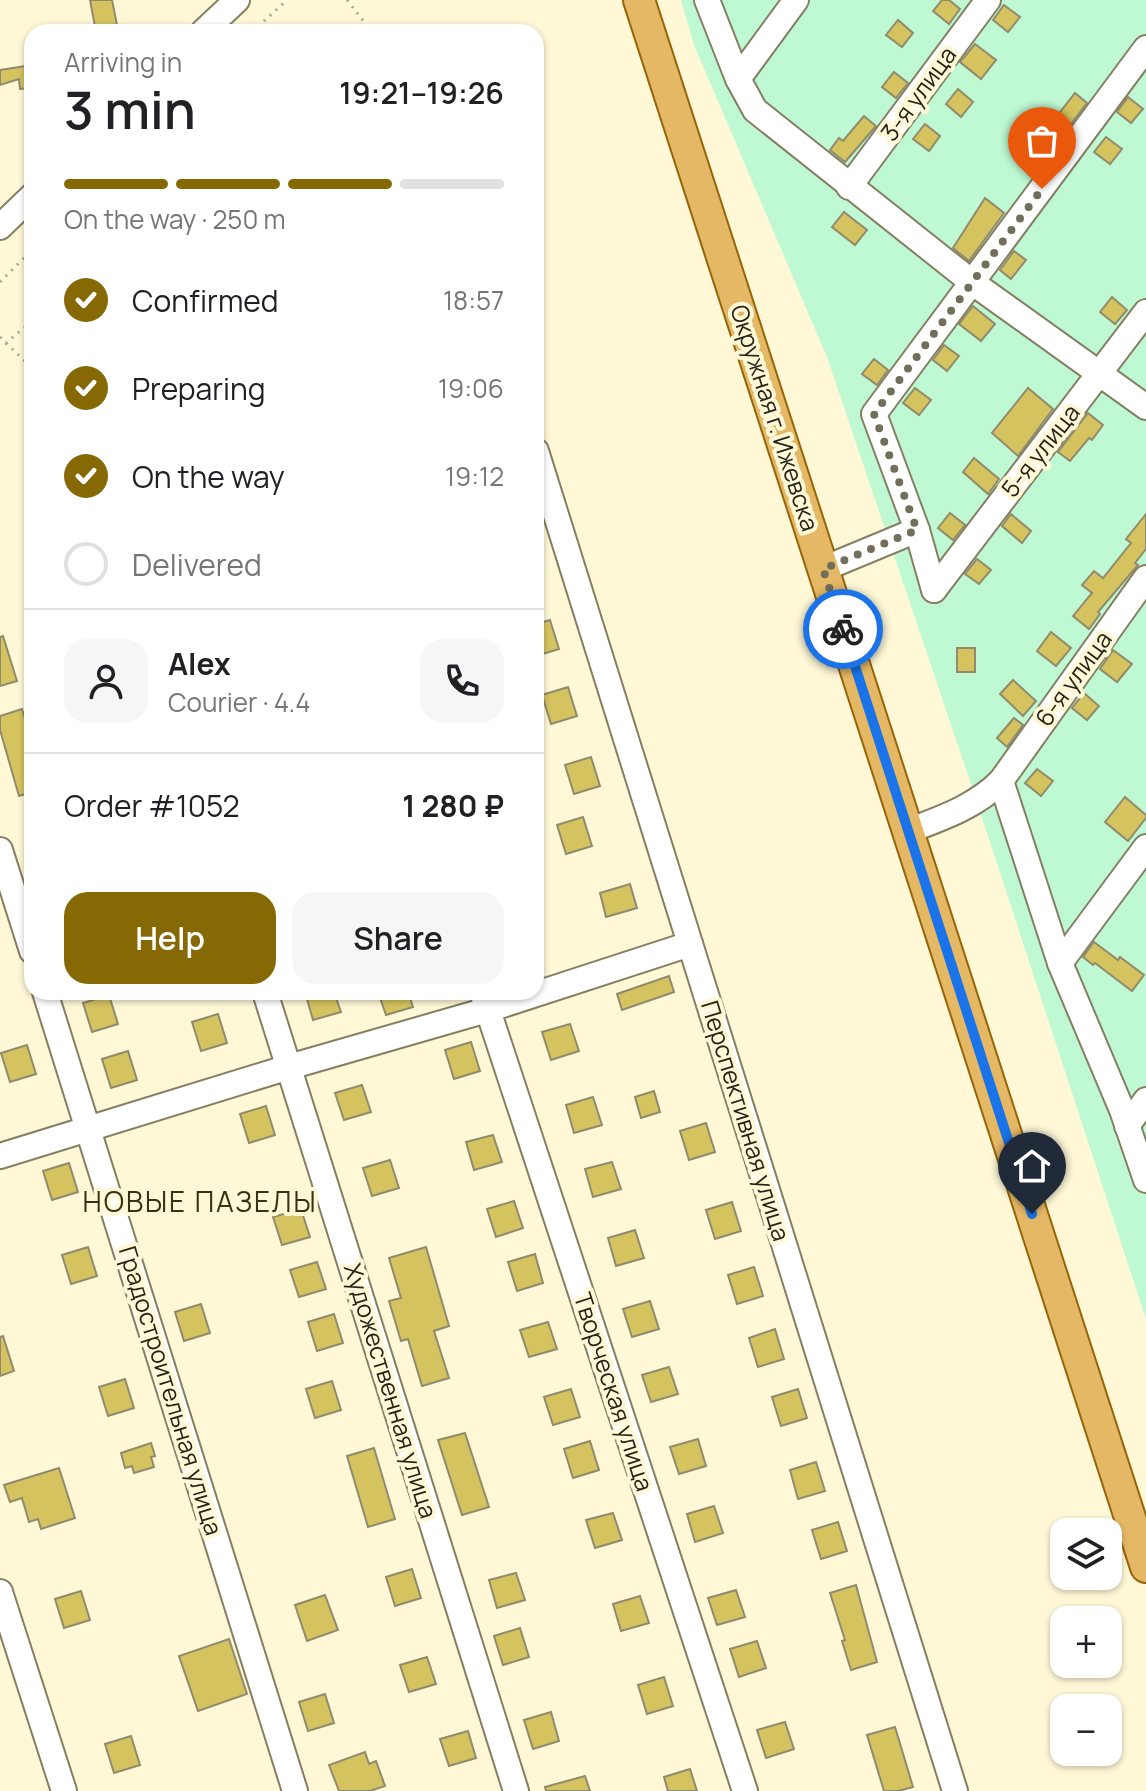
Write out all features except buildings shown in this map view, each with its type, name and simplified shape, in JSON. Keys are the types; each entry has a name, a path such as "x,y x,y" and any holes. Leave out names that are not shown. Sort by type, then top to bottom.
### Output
{"main road":[{"name":"Окружная г. Ижевска","path":"639,0 1146,1567"}],"street":[{"path":"212,24 237,0"},
{"path":"707,0 738,79 755,110 973,283 1146,407"},
{"path":"738,79 796,0"},
{"name":"3-я улица","path":"849,187 988,0"},
{"path":"823,569 917,530 874,414 1146,48"},
{"path":"0,227 24,204"},
{"name":"5-я улица","path":"917,530 934,590 1146,312"},
{"name":"Перспективная улица","path":"544,477 955,1791"},
{"name":"6-я улица","path":"908,831 976,802 1001,781 1146,578"},
{"path":"1001,781 1060,963 1146,1180"},
{"path":"1060,963 1146,847"},
{"path":"0,850 24,926"},
{"path":"544,985 690,944"},
{"name":"Градостроительная улица","path":"48,1000 295,1791"},
{"name":"Художественная улица","path":"268,1000 516,1791"},
{"path":"0,1156 289,1067 485,1001"},
{"name":"Творческая улица","path":"485,1001 745,1791"},
{"path":"1127,1126 1146,1100"},
{"path":"0,1592 7,1639 64,1791"}],"path":[{"path":"261,24 287,0"},
{"path":"347,0 366,24"},
{"path":"0,282 24,258"},
{"path":"6,343 24,328"},
{"path":"0,337 24,360"}],"green space":[{"path":"681,0 1146,0 1146,1319 827,357 694,45"}],"way so far":[{"path":"843,629 823,569 917,530 874,414 1042,189"}],"district":[{"name":"НОВЫЕ ПАЗЕЛЫ","path":"200,1202"}],"route":[{"path":"843,629 1032,1214"}]}
